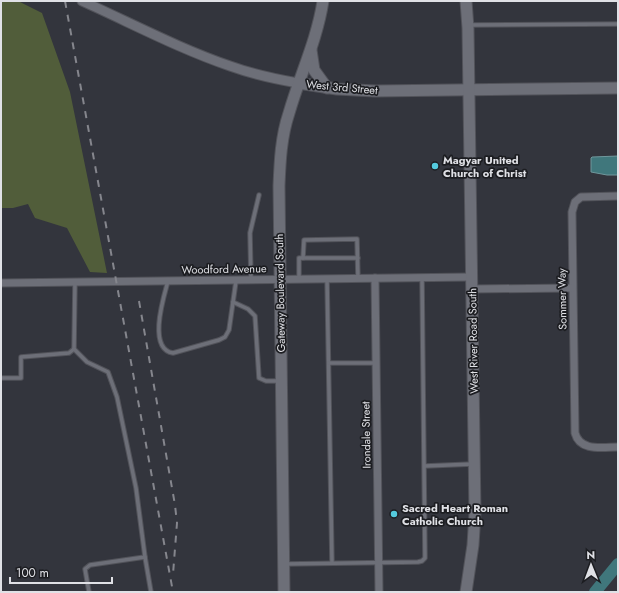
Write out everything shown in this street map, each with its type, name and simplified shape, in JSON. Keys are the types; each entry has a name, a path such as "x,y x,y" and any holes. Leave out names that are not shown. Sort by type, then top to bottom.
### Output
{"main road":[{"name":"Gateway Boulevard South","path":"284,592 278,186 283,138 288,115 318,28 323,1"},
{"name":"West River Road South","path":"466,1 468,25 475,464 475,513 473,545 466,592"},
{"path":"311,49 314,70 327,88"},
{"name":"West 3rd Street","path":"298,83 327,88 376,91 618,88"}],"street":[{"name":"West 3rd Street","path":"82,1 192,51 230,66 267,78 298,83"},
{"name":"Sommer Way","path":"618,196 581,197 572,207 575,436 578,441 585,446 618,447"},
{"name":"Woodford Avenue","path":"1,283 472,277"},
{"name":"Irondale Street","path":"375,278 379,592"},
{"path":"472,289 572,288"}],"lane":[{"path":"468,25 618,24"},
{"path":"251,279 250,233 259,195"},
{"path":"303,258 304,240 357,239 358,278"},
{"path":"300,279 299,258 358,258"},
{"path":"284,564 418,562 425,558 422,277"},
{"path":"327,278 332,563"},
{"path":"168,281 160,312 158,333 167,352 173,353 225,337 229,330 237,280"},
{"path":"1,378 21,378 21,358 69,354 74,349 75,282"},
{"path":"233,302 248,309 255,316 259,378 266,381 281,381"},
{"path":"74,349 87,362 108,372 117,397 136,488 151,592"},
{"path":"329,363 376,362"},
{"path":"425,466 475,464"},
{"path":"89,592 85,569 90,565 145,557"}],"green space":[{"path":"1,1 18,1 42,13 70,92 107,273 90,272 67,228 35,218 28,204 13,208 1,208"}],"water":[{"path":"618,156 618,175 607,175 591,172 592,157"}],"waterway":[{"path":"595,592 618,564"}],"railway":[{"path":"65,1 173,592"},
{"path":"139,301 175,505 177,523 173,574"}],"place":[{"name":"Magyar United Church of Christ","path":"435,166"},
{"name":"Sacred Heart Roman Catholic Church","path":"394,514"}]}
